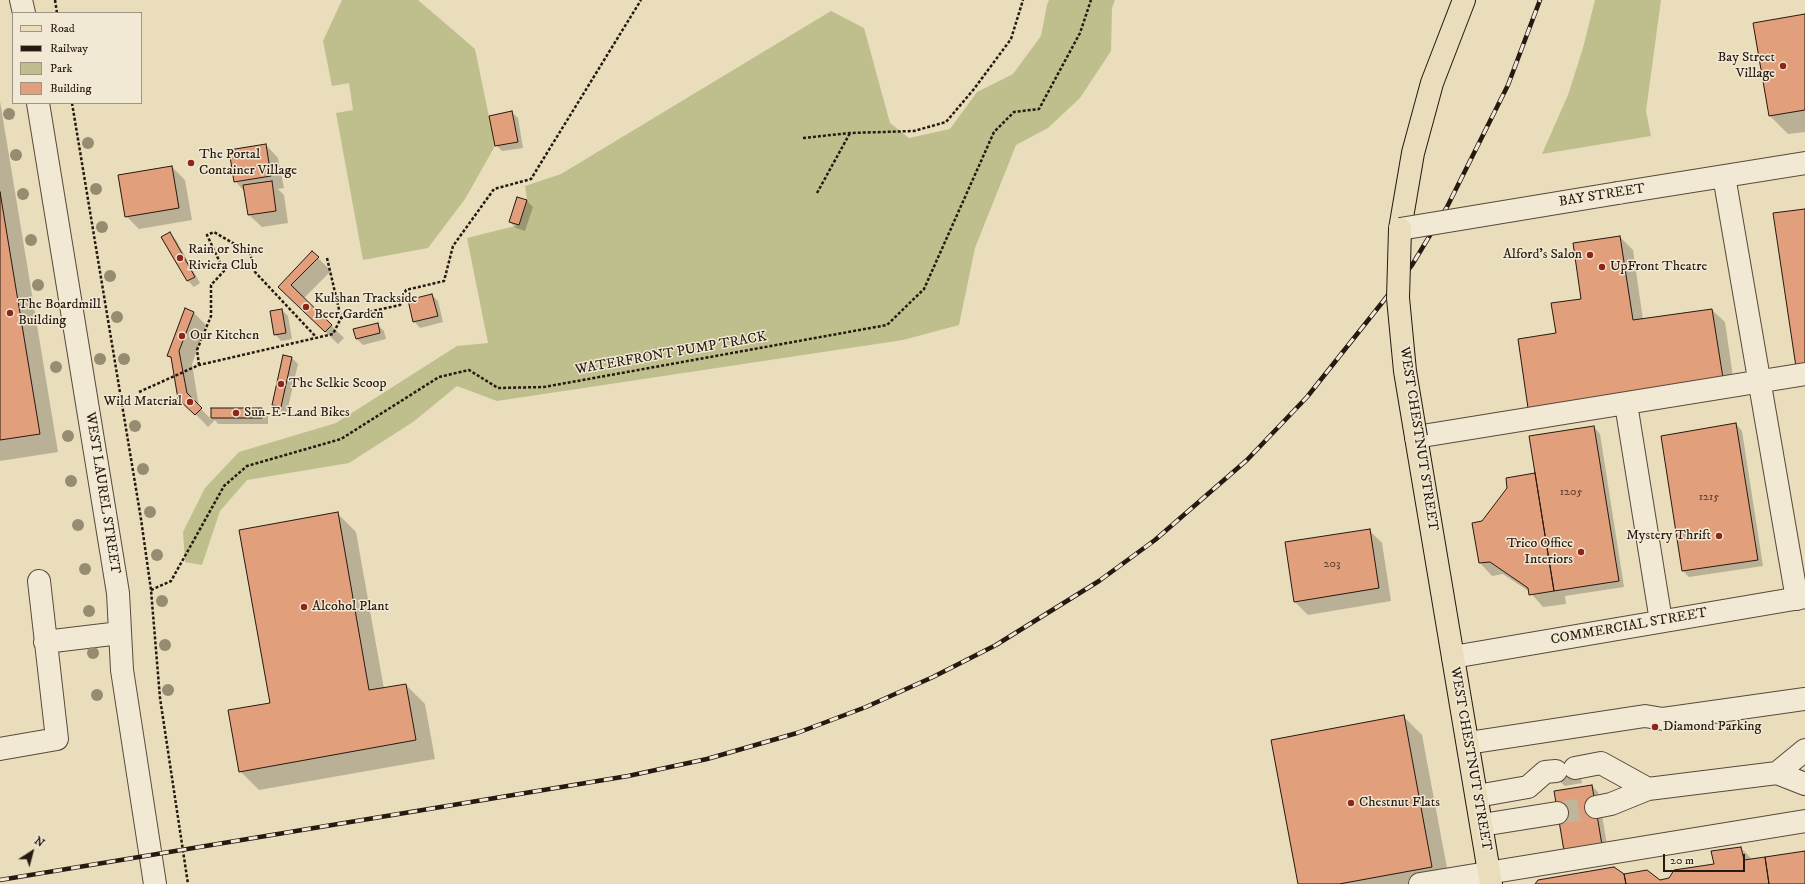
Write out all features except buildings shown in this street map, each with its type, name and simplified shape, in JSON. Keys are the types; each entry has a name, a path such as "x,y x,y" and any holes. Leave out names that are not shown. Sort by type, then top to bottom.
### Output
{"main road":[{"name":"WEST CHESTNUT STREET","path":"1464,0 1432,83 1412,153 1400,229 1398,298 1405,370 1491,878"}],"street":[{"path":"22,0 24,12"},
{"name":"WEST LAUREL STREET","path":"38,104 118,593 122,670 155,884"},
{"name":"BAY STREET","path":"1400,229 1805,163"},
{"path":"1724,176 1801,598"},
{"path":"1416,437 1805,374"},
{"path":"1626,404 1661,621"},
{"path":"0,749 57,739 39,581"},
{"name":"COMMERCIAL STREET","path":"1453,657 1801,598"},
{"path":"45,642 120,633"},
{"path":"1468,743 1645,716 1663,719 1805,699"},
{"path":"1777,773 1805,750"},
{"path":"1477,796 1528,787 1545,772 1601,763 1648,789"},
{"path":"1596,807 1611,804 1648,789 1777,773 1805,784"},
{"path":"1482,825 1558,813"},
{"path":"1420,884 1491,878 1805,821"}],"path":[{"path":"55,0 57,12"},
{"path":"341,318 400,305 406,290 444,282 453,246 494,189 531,179 641,0"},
{"path":"803,138 850,133 914,131 946,122 974,89 1011,39 1023,0"},
{"name":"WATERFRONT PUMP TRACK","path":"151,590 171,581 224,486 247,466 341,439 439,377 469,370 498,388 544,387 887,325 924,288 994,132 1014,112 1039,110 1080,33 1091,0"},
{"path":"72,104 141,518 151,590 160,698 188,884"},
{"path":"817,193 850,133"},
{"path":"199,365 197,350 211,316 211,285 224,271 207,235 214,232 250,253 255,272 317,338"},
{"path":"139,392 199,365 333,334 341,318 327,258"}],"green space":[{"path":"342,0 418,0 475,49 495,146 465,199 428,248 363,260 336,113 353,110 349,83 332,86 323,41"},
{"path":"1049,0 1115,0 1112,8 1111,51 1080,98 1048,128 1016,145 975,248 959,325 903,340 497,401 457,386 413,422 349,463 247,480 220,511 202,565 185,562 183,532 205,488 239,452 336,423 457,346 488,343 467,238 519,225 527,200 525,186 561,174 831,11 864,28 890,123 909,138 950,129 977,92 1013,74 1041,36"},
{"path":"1595,0 1661,0 1646,111 1651,136 1542,154 1568,95 1583,48"}],"tunnel":[{"path":"1557,813 1596,807"}],"railway":[{"path":"0,880 628,776 707,759 797,733 866,707 933,677 996,645 1099,581 1155,540 1247,460 1307,397 1412,265 1447,207 1508,85 1540,0"}],"place":[{"name":"Bay Street Village","path":"1783,66"},
{"name":"The Portal Container Village","path":"191,163"},
{"name":"Alford's Salon","path":"1590,255"},
{"name":"Rain or Shine Riviera Club","path":"180,258"},
{"name":"UpFront Theatre","path":"1602,267"},
{"name":"Kulshan Trackside Beer Garden","path":"306,307"},
{"name":"The Boardmill Building","path":"10,313"},
{"name":"Our Kitchen","path":"182,336"},
{"name":"The Selkie Scoop","path":"281,384"},
{"name":"Wild Material","path":"190,402"},
{"name":"Sun-E-Land Bikes","path":"236,413"},
{"name":"Mystery Thrift","path":"1719,536"},
{"name":"Trico Office Interiors","path":"1581,552"},
{"name":"Alcohol Plant","path":"304,607"},
{"name":"Diamond Parking","path":"1655,727"},
{"name":"Chestnut Flats","path":"1351,803"}]}
